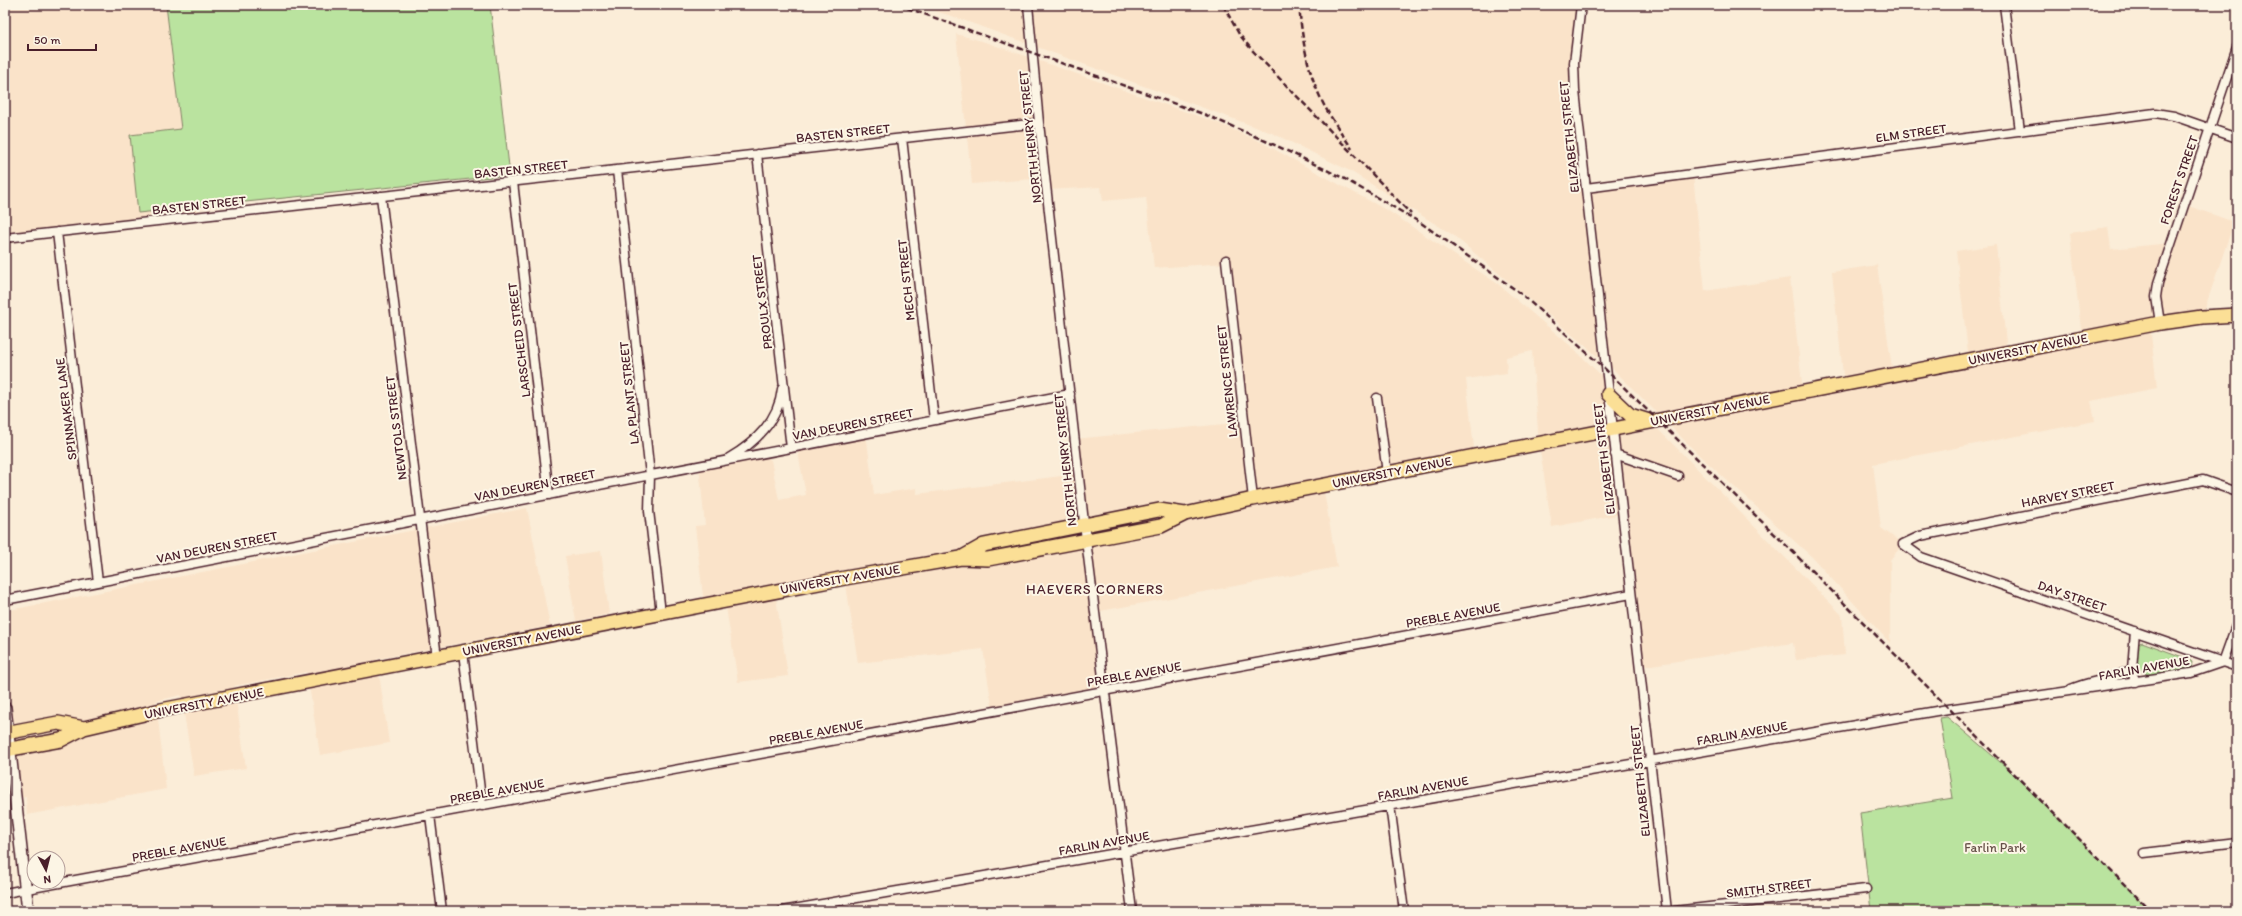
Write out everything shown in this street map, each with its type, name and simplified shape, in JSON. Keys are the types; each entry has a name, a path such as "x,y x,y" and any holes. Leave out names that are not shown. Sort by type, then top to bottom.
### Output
{"main road":[{"name":"UNIVERSITY AVENUE","path":"7,750 61,740 84,728 161,710 437,658 661,613 961,558 988,559 1162,526 1185,514 1253,499 2160,323 2202,316 2237,315"},
{"path":"1608,394 1630,415 1651,422"},
{"name":"UNIVERSITY AVENUE","path":"961,558 984,545 1159,510 1185,514"},
{"name":"UNIVERSITY AVENUE","path":"6,732 58,723 84,728"}],"street":[{"name":"NORTH HENRY STREET","path":"1028,5 1039,123 1084,525 1132,911"},
{"name":"ELIZABETH STREET","path":"1581,5 1574,63 1575,91 1667,911"},
{"path":"2004,5 2020,131"},
{"name":"FOREST STREET","path":"2160,323 2156,297 2158,283 2237,47"},
{"name":"ELM STREET","path":"1586,188 2155,113 2174,116 2237,138"},
{"name":"BASTEN STREET","path":"5,238 1039,123"},
{"name":"MECH STREET","path":"902,138 934,420"},
{"name":"PROULX STREET","path":"757,154 791,448"},
{"name":"LA PLANT STREET","path":"617,170 650,475 649,511 661,613"},
{"name":"LARSCHEID STREET","path":"513,182 549,495"},
{"name":"NEWTOLS STREET","path":"381,196 419,520 437,658"},
{"name":"SPINNAKER LANE","path":"58,232 98,582"},
{"name":"LAWRENCE STREET","path":"1226,260 1253,499"},
{"path":"720,462 745,448 768,425 780,401 783,378"},
{"name":"VAN DEUREN STREET","path":"5,600 1070,394"},
{"path":"1377,398 1387,474"},
{"path":"1616,454 1678,476"},
{"name":"HARVEY STREET","path":"1903,544 1920,536 2204,480 2237,492"},
{"name":"DAY STREET","path":"1903,544 1920,557 2237,667"},
{"name":"PREBLE AVENUE","path":"66,882 1631,594"},
{"path":"2223,662 2237,623"},
{"path":"2134,631 2132,669 2134,682"},
{"path":"463,652 482,806"},
{"name":"FARLIN AVENUE","path":"782,911 1390,805 2068,690 2086,690 2191,673 2223,662"},
{"name":"FARLIN AVENUE","path":"2068,690 2085,682 2121,675 2132,669"},
{"path":"5,708 7,750 26,889"},
{"path":"1390,805 1404,911"},
{"path":"430,816 442,911"},
{"path":"2144,853 2237,842"},
{"name":"PREBLE AVENUE","path":"5,893 26,889"},
{"name":"SMITH STREET","path":"1674,911 1866,889"},
{"path":"26,890 28,911"}],"shaded area":[{"path":"5,5 166,5 181,129 138,213 190,207 217,215 5,238"},
{"path":"914,5 1581,5 1574,63 1586,187 1693,175 1705,291 1790,278 1803,392 1844,384 1832,272 1877,265 1893,375 1969,360 1956,251 1996,245 2007,353 2082,338 2070,233 2108,227 2111,249 2171,243 2183,204 2234,222 2202,317 2150,325 2157,388 2091,401 2095,421 1873,464 1881,528 1903,544 1890,560 1890,643 1812,557 1700,456 1614,370 1453,235 1350,171 1272,133 952,16"},
{"path":"956,34 985,42 1218,123 1261,142 1390,212 1498,284 1573,348 1606,380 1612,429 1651,422 1842,615 1845,655 1796,660 1793,643 1639,667 1622,514 1552,527 1539,444 1532,351 1506,357 1507,373 1466,379 1475,456 1323,486 1337,567 1095,612 1105,691 993,712 983,649 858,663 845,578 775,591 788,676 738,682 725,601 704,605 695,526 705,525 699,466 762,454 771,460 779,500 806,495 797,447 866,433 874,495 917,488 917,494 1078,474 1075,439 1244,422 1226,263 1154,268 1146,197 1103,201 1101,187 1047,190 1045,178 972,184"},
{"path":"527,508 550,626 377,659 389,743 320,755 307,672 234,686 246,768 194,776 181,695 156,701 166,789 27,815 26,797 5,801 5,611"},
{"path":"601,551 609,614 576,621 565,556"}],"green space":[{"path":"166,5 490,5 510,175 138,213 130,135 181,129"},
{"path":"2142,642 2188,659 2192,662 2191,668 2150,675 2145,673 2139,667 2137,659 2138,644"},
{"name":"Farlin Park","path":"1947,717 2006,767 2151,911 1871,911 1860,813 1953,798 1940,718"}],"railway":[{"path":"899,5 1206,115 1277,146 1343,178 1421,223 1520,293 1605,369 1792,551 2151,911"},
{"path":"1223,5 1239,34 1252,50 1411,214"},
{"path":"1299,5 1304,44 1314,82 1325,107 1352,149"}],"district":[{"name":"HAEVERS CORNERS","path":"1095,589"}]}
